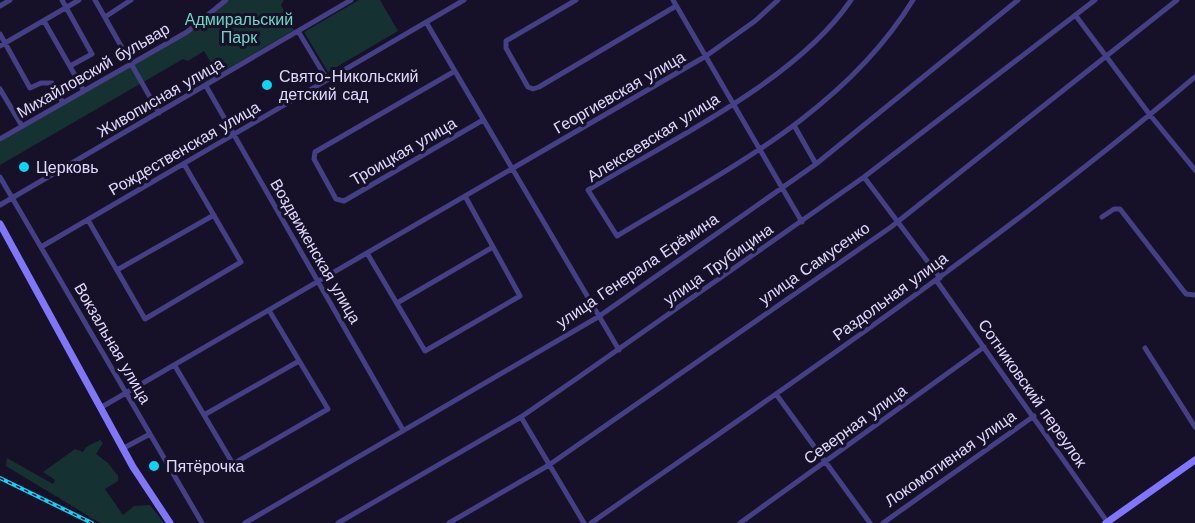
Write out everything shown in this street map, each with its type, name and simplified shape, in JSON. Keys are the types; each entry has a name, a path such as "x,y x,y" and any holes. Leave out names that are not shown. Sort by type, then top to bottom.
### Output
{"main road":[{"path":"0,224 122,448 151,498 170,523"},
{"path":"1107,523 1195,459"}],"street":[{"path":"0,6 10,0"},
{"path":"62,0 92,54 70,66"},
{"path":"3,45 80,0"},
{"path":"95,0 159,113"},
{"path":"105,17 131,0"},
{"name":"Михайловский бульвар","path":"0,139 187,32 226,0"},
{"name":"Живописная улица","path":"0,205 351,0"},
{"name":"Рождественская улица","path":"40,247 464,0"},
{"name":"Алексеевская улица","path":"576,0 506,41 506,48 528,87 533,89 538,87 674,3 802,222"},
{"name":"Георгиевская улица","path":"100,408 270,312 318,281 706,56 755,21 778,0"},
{"path":"733,103 764,85 796,58 821,35 851,0"},
{"path":"761,150 830,99 871,59 913,0"},
{"name":"улица Генерала Ерёмина","path":"244,523 598,317 816,164 1018,0"},
{"name":"улица Трубицина","path":"338,523 521,417 619,350 864,177 1095,0"},
{"name":"улица Самусенко","path":"448,523 549,465 897,222 1177,0"},
{"path":"1076,16 1150,115 1195,170"},
{"path":"44,21 84,91"},
{"path":"426,22 619,350"},
{"path":"298,31 325,76"},
{"path":"0,34 3,45 30,88 41,83 52,83 63,103"},
{"name":"Троицкая улица","path":"455,71 315,152 314,159 336,199 344,201 483,120"},
{"name":"Раздольная улица","path":"591,523 938,279 1065,185 1195,76"},
{"name":"Воздвиженская улица","path":"206,86 403,430"},
{"path":"0,89 22,126"},
{"name":"Алексеевская улица","path":"733,103 588,190 617,236 761,150"},
{"path":"795,127 816,164"},
{"path":"88,220 145,319 241,262 184,164"},
{"name":"Вокзальная улица","path":"0,177 202,523"},
{"name":"Сотниковский переулок","path":"864,177 938,279 1107,523"},
{"path":"367,253 425,351 520,296 465,196"},
{"path":"1102,217 1114,209 1120,209 1186,294 1195,295"},
{"path":"117,270 214,215"},
{"path":"397,303 493,247"},
{"path":"175,366 233,464 328,409 270,312"},
{"name":"Северная улица","path":"740,523 984,347"},
{"path":"1144,348 1195,427"},
{"path":"204,415 299,361"},
{"path":"776,394 870,523"},
{"name":"Локомотивная улица","path":"883,523 1034,416"},
{"path":"521,417 584,523"},
{"path":"122,448 150,434"}],"green space":[{"name":"Адмиральский Парк","path":"229,0 284,0 281,5 294,30 205,82 199,72 212,64 204,51 188,61 183,59 0,165 0,142 187,34"},
{"path":"359,0 380,0 398,31 328,72 304,32"},
{"path":"100,440 103,443 96,454 108,463 118,476 118,481 105,489 123,515 134,506 150,505 164,523 100,523 6,466 7,458 53,484 55,480 43,472 75,449 83,452 86,447"}],"railway":[{"path":"0,478 92,523"}],"place":[{"name":"Свято-Никольский детский сад","path":"267,85"},
{"name":"Церковь","path":"24,167"},
{"name":"Пятёрочка","path":"154,466"}]}
